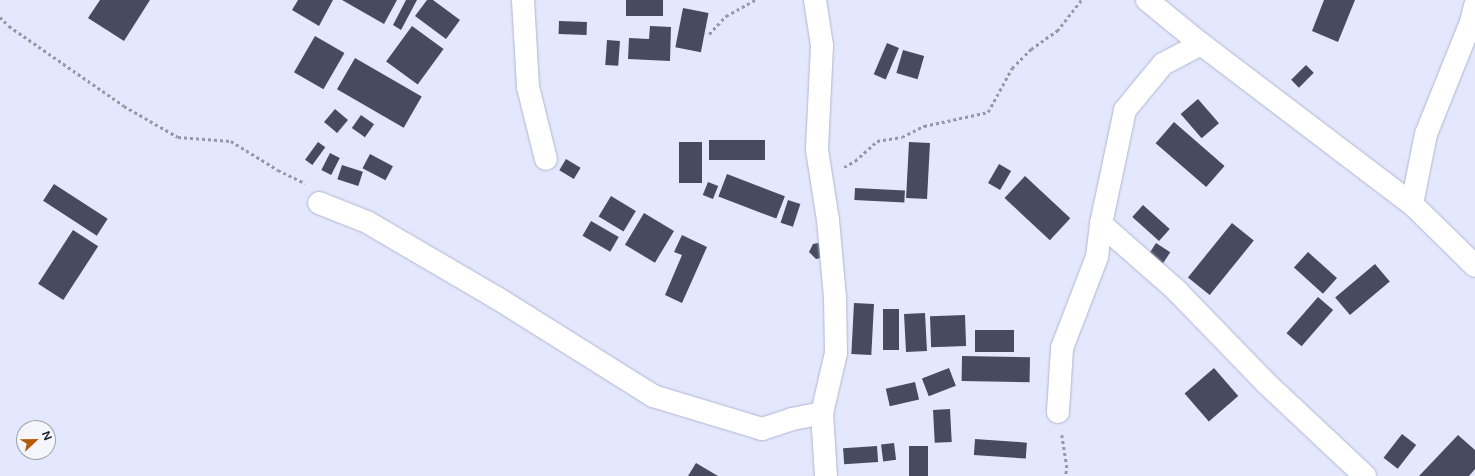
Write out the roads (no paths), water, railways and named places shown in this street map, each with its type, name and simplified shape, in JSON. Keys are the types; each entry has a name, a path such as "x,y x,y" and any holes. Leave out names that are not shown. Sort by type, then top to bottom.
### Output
{"street":[{"path":"523,0 528,87 546,159"},
{"path":"815,0 822,46 817,150 828,220 835,297 836,352 822,414 826,476"},
{"path":"1147,0 1200,44 1412,204 1475,266"},
{"path":"1412,204 1426,134 1471,22 1475,6"},
{"path":"1058,412 1062,348 1096,257 1101,224 1124,110 1163,64 1200,44"},
{"path":"315,194 367,222 497,298 653,396 762,430 792,420 822,414"},
{"path":"1101,224 1176,290 1266,383 1365,476"}]}
